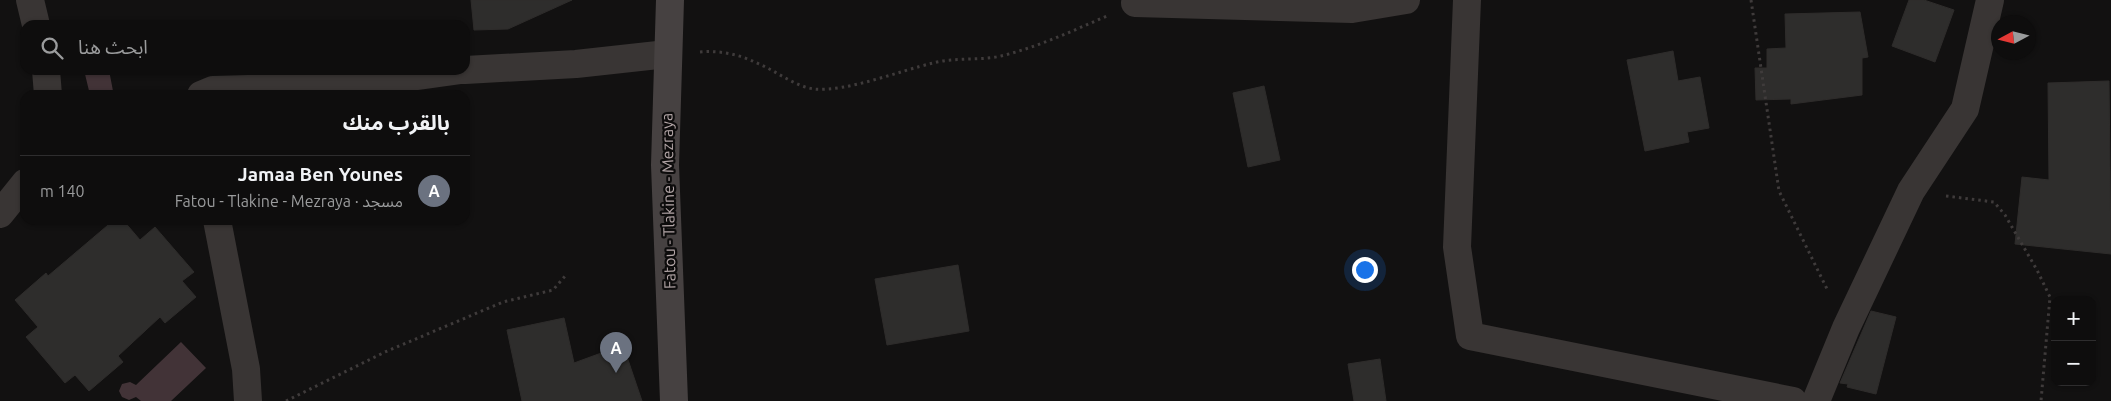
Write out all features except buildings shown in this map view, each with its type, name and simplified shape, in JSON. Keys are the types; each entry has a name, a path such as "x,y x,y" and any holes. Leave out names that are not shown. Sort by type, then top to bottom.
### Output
{"street":[{"path":"30,0 35,20"},
{"name":"Fatou - Tlakine - Mezraya","path":"670,0 667,54 666,214 674,401"},
{"path":"1135,4 1352,9 1406,0"},
{"path":"1467,0 1457,247 1470,336 1793,401"},
{"path":"1816,401 1846,328 1911,191 1964,109 1990,0"},
{"path":"470,70 576,64 667,54"},
{"path":"46,75 48,90"},
{"path":"213,90 347,86 427,75"},
{"path":"0,214 20,189"},
{"path":"218,225 246,369 248,401"}],"path":[{"path":"1752,0 1779,192 1846,328"},
{"path":"667,54 712,51 734,55 760,64 794,83 812,88 832,90 935,62 999,57 1043,44 1135,4"},
{"path":"1911,191 1994,202 2005,215 2038,270 2050,297 2040,401"},
{"path":"286,401 385,352 503,302 553,290 566,275"}],"shaded area":[{"path":"85,75 110,75 113,90 89,90"},
{"path":"181,342 206,368 171,401 141,401 136,397 129,400 122,397 119,391 122,384 130,382 136,385"}],"place":[{"name":"Jamaa Ben Younes","path":"616,373"}]}
